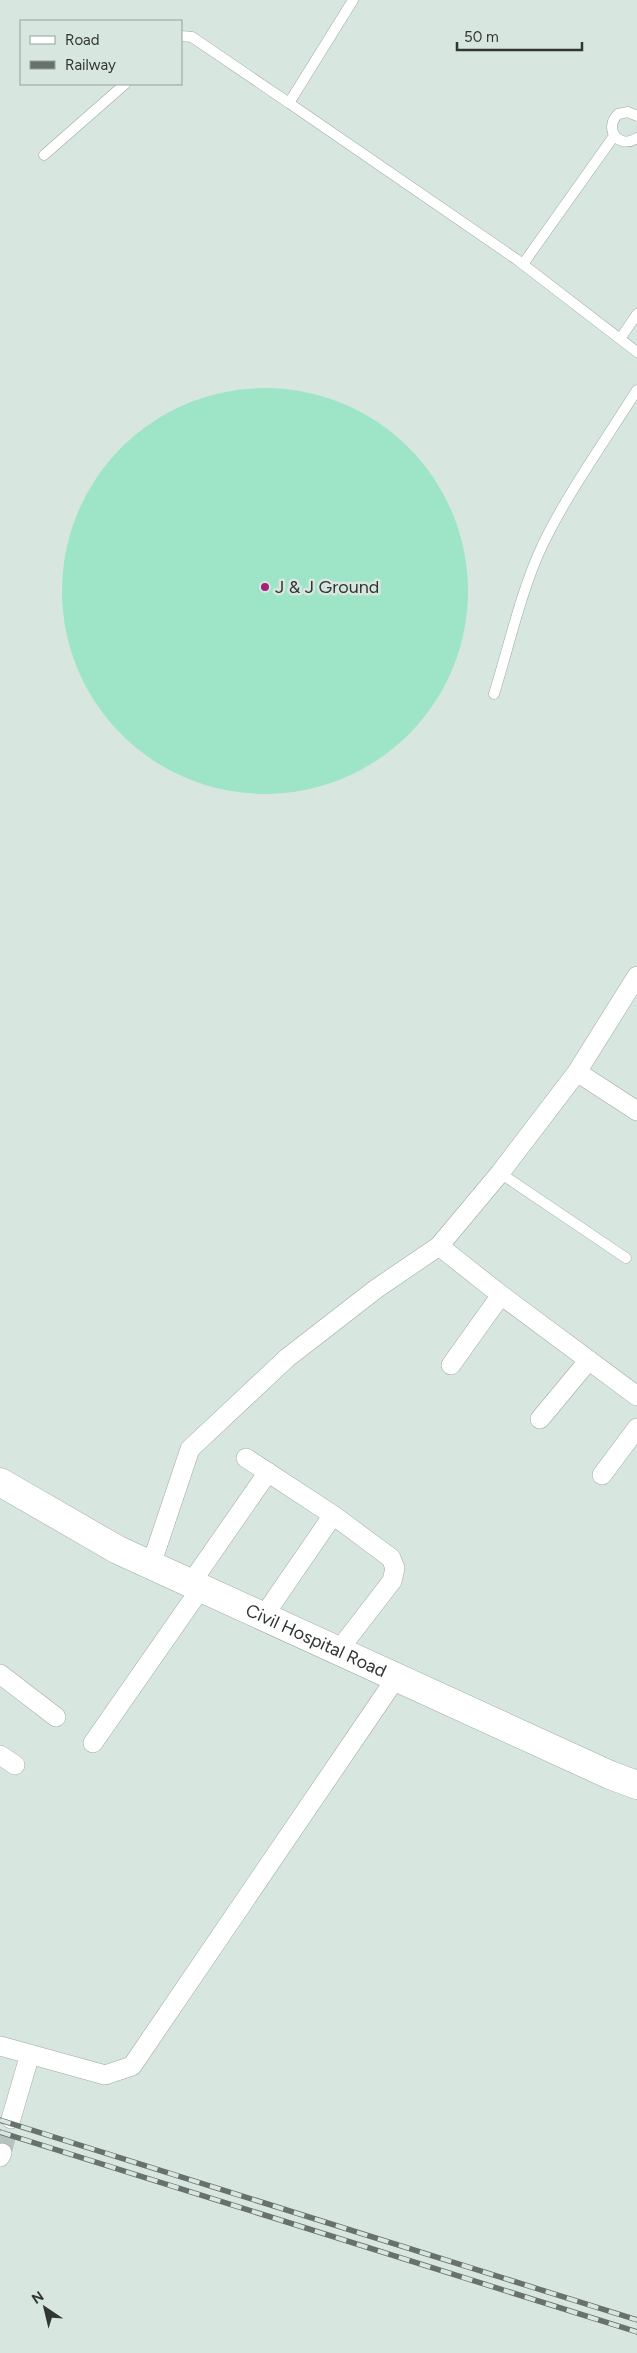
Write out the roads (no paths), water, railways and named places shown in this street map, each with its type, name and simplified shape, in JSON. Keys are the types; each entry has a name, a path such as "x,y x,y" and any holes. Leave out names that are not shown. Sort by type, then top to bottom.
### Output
{"street":[{"path":"152,1565 190,1449 287,1358 376,1289 439,1246 500,1174 576,1072 635,984"},
{"path":"576,1072 637,1112"},
{"path":"439,1246 501,1295 637,1396"},
{"path":"451,1365 501,1295"},
{"path":"540,1419 588,1360"},
{"path":"602,1475 637,1428"},
{"path":"246,1458 334,1516 391,1558 395,1568 392,1581 338,1651"},
{"path":"93,1744 268,1472"},
{"name":"Civil Hospital Road","path":"0,1482 118,1550 610,1776 637,1785"},
{"path":"263,1617 334,1516"},
{"path":"0,1674 56,1717"},
{"path":"0,2046 105,2075 132,2066 396,1678"},
{"path":"11,2119 30,2054"}],"lane":[{"path":"289,103 353,0"},
{"path":"182,36 192,36 523,264 637,352"},
{"path":"44,155 124,85"},
{"path":"637,116 628,112 618,114 611,127 614,136 623,142 632,141 637,138"},
{"path":"523,264 614,136"},
{"path":"620,339 637,314"},
{"path":"494,694 533,568 542,546 637,390"},
{"path":"500,1174 626,1258"}],"tunnel":[{"path":"2,2153 11,2119"}],"railway":[{"path":"0,2120 637,2320"},
{"path":"0,2132 637,2332"}],"place":[{"name":"J & J Ground","path":"265,587"}]}
